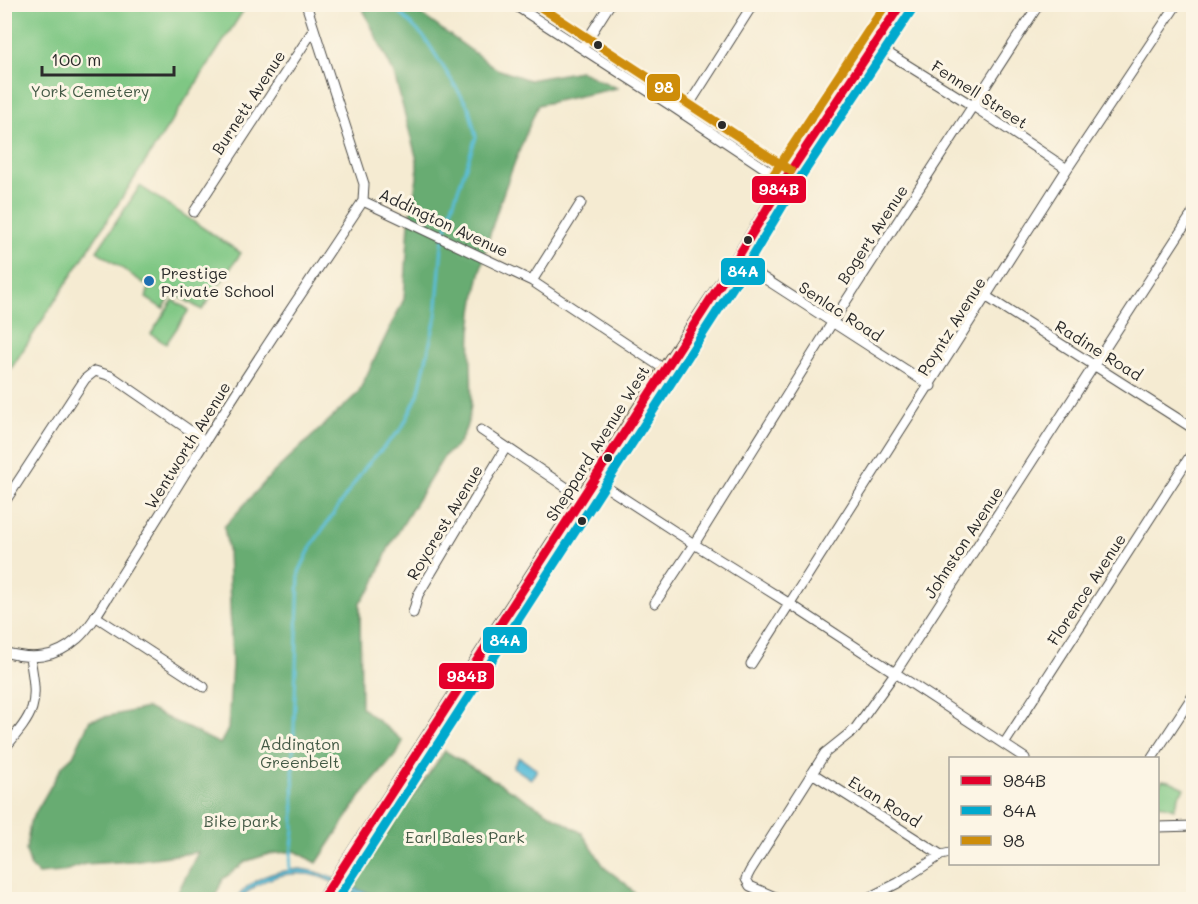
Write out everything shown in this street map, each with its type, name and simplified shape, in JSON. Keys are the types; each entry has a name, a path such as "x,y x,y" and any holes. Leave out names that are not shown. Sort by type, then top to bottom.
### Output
{"main road":[{"name":"Sheppard Avenue West","path":"322,900 736,260 784,181 901,4"}],"street":[{"path":"306,4 314,29"},
{"path":"513,4 784,181"},
{"path":"582,48 609,4"},
{"path":"683,114 753,4"},
{"name":"Bogert Avenue","path":"655,603 832,323 1039,4"},
{"name":"Poyntz Avenue","path":"752,664 1067,169 1177,4"},
{"name":"Addington Avenue","path":"314,29 364,184 363,201 532,281 664,369"},
{"name":"Burnett Avenue","path":"194,212 314,29"},
{"name":"Fennell Street","path":"875,45 973,106 1067,169"},
{"name":"Wentworth Avenue","path":"4,652 30,658 57,651 77,639 95,615 205,441 363,201"},
{"path":"532,281 581,203"},
{"name":"Johnston Avenue","path":"782,900 750,886 746,879 825,753 855,729 895,674 1194,211"},
{"name":"Senlac Road","path":"736,260 931,386"},
{"name":"Radine Road","path":"987,297 1194,429"},
{"path":"4,503 85,379 95,371 111,376 205,441"},
{"path":"481,430 582,498"},
{"name":"Roycrest Avenue","path":"413,613 418,595 506,447"},
{"name":"Florence Avenue","path":"1004,744 1194,450"},
{"path":"594,479 790,604 1022,757"},
{"path":"95,615 204,687"},
{"path":"4,749 29,717 33,704 35,692 30,658"},
{"path":"1153,757 1194,694"},
{"name":"Evan Road","path":"812,773 946,854"},
{"path":"1159,827 1194,826"},
{"path":"864,900 898,883 946,854"}],"green space":[{"name":"York Cemetery","path":"4,5 247,5 5,378"},
{"name":"Addington Greenbelt","path":"361,5 408,5 497,69 529,80 580,71 617,88 538,105 505,188 480,274 471,332 472,390 465,431 457,445 445,455 389,547 372,588 360,602 361,707 403,741 398,752 363,793 317,863 295,851 269,854 247,861 223,879 214,899 174,900 198,852 132,861 85,864 62,872 38,874 31,867 26,851 30,822 63,765 73,756 90,720 147,708 220,744 228,729 232,664 228,549 224,527 273,473 358,393 404,299 409,223 417,178 417,160 394,74"},
{"path":"140,186 241,253 202,310 173,293 163,309 146,298 149,287 97,251"},
{"path":"173,300 189,310 166,344 151,334"},
{"name":"Earl Bales Park","path":"445,751 582,833 605,868 625,883 640,899 344,900 370,857"},
{"path":"1162,780 1185,788 1174,809 1159,804 1159,786"}],"water":[{"path":"519,757 537,770 531,779 513,767"},
{"path":"300,869 326,875 366,892 390,895 400,899 370,900 321,877 310,874 288,874 257,885 236,900 248,886 264,877 281,871"}],"waterway":[{"path":"289,872 294,830 293,761 299,572 312,545 366,466 402,428 418,395 436,317 442,245 449,216 476,137 469,108 425,38 391,4"}],"transit line":[{"name":"98","path":"536,4 791,171"},
{"name":"98","path":"774,174 886,4"},
{"name":"984B","path":"322,900 736,260 784,181 901,4"},
{"name":"84A","path":"337,900 746,267 794,187 911,11"}],"place":[{"name":"Prestige Private School","path":"149,281"}],"park label":[{"name":"Bike park","path":"241,820"}]}
